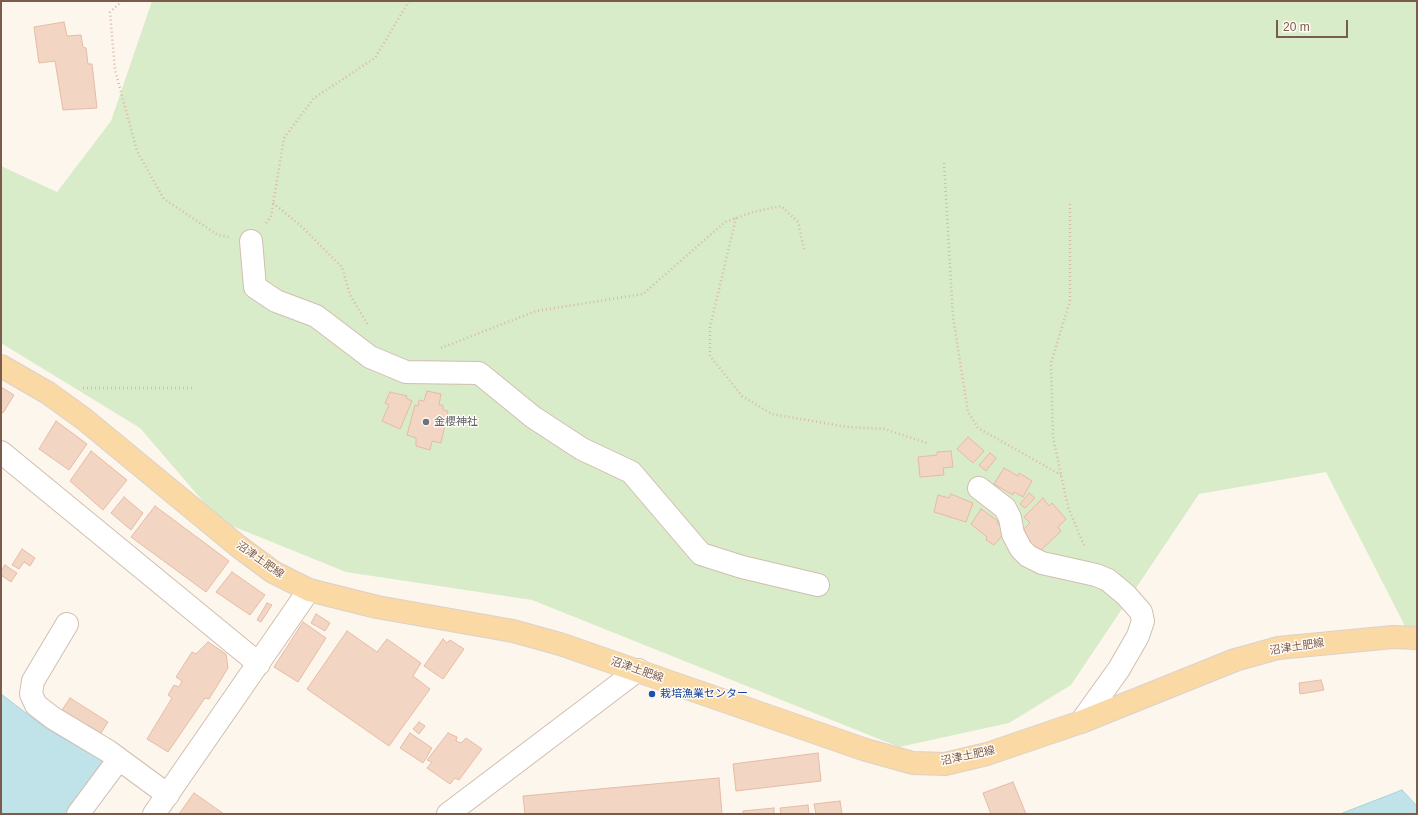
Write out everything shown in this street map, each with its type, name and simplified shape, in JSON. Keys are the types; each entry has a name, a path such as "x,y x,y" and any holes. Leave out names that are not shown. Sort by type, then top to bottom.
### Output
{"main road":[{"name":"沼津土肥線","path":"1,366 48,393 84,419 238,546 274,572 309,590 377,607 513,631 560,644 866,750 913,763 945,764 987,754 1081,722 1236,660 1278,648 1394,637 1417,638"}],"street":[{"path":"252,241 255,287 276,301 316,316 370,357 406,372 479,373 533,417 582,449 631,472 701,554 742,567 818,584"},
{"path":"1,452 259,664"},
{"path":"979,488 1005,508 1010,518 1013,534 1021,549 1028,556 1042,563 1096,575 1108,580 1126,595 1141,612 1143,621 1138,636 1119,669 1081,722"},
{"path":"154,814 309,590"},
{"path":"67,624 33,681 31,694 36,705 53,718 119,758 168,795"},
{"path":"448,814 638,670"},
{"path":"78,814 119,758"}],"path":[{"path":"122,1 110,12 115,70 137,151 164,199 218,234 252,241 271,217 284,138 314,98 375,58 409,1"},
{"path":"944,163 953,317 968,412 978,428 1061,475"},
{"path":"273,203 300,225 342,267 350,295 370,328"},
{"path":"1070,204 1070,301 1051,363 1053,437 1068,507 1096,575"},
{"path":"436,350 536,311 644,294 725,222 736,218 782,206 798,222 804,249"},
{"path":"736,218 710,327 710,356 742,396 772,414 847,427 884,429 927,443"},
{"path":"79,388 193,388"}],"green space":[{"path":"152,1 1417,1 1417,629 1406,628 1326,472 1199,494 1071,685 1009,723 899,747 532,600 346,572 220,521 140,428 1,343 1,166 57,192 111,121"}],"water":[{"path":"1,694 47,729 105,762 67,814 1,814"},
{"path":"1402,790 1417,806 1417,814 1340,814"}],"building":[{"path":"64,22 67,36 81,35 83,47 86,48 88,64 92,64 97,108 63,110 55,61 39,63 34,27"},
{"path":"1,387 14,395 3,413 1,411"},
{"path":"427,391 441,394 439,405 443,405 443,410 448,411 441,443 432,441 430,450 416,446 416,438 407,435 415,405 418,406 419,400 424,401"},
{"path":"390,392 407,396 406,398 412,401 400,429 382,421 389,405 385,403"},
{"path":"56,421 87,444 69,470 39,449"},
{"path":"968,437 984,451 973,463 957,449"},
{"path":"91,451 127,480 103,510 70,481"},
{"path":"951,451 953,467 943,468 944,475 920,477 918,457 937,455 937,452"},
{"path":"990,453 996,458 986,471 979,465"},
{"path":"1004,468 1018,476 1019,473 1032,481 1023,497 1014,492 1013,495 994,484"},
{"path":"1029,493 1035,498 1025,508 1020,504"},
{"path":"951,494 973,503 966,522 934,512 938,495 949,498"},
{"path":"124,497 143,513 131,530 111,513"},
{"path":"1043,498 1049,506 1052,503 1066,519 1058,527 1061,531 1039,552 1020,533 1030,523 1024,517"},
{"path":"155,506 229,561 206,592 131,537"},
{"path":"981,509 998,521 997,523 1007,530 994,545 986,540 987,537 971,524"},
{"path":"22,549 35,558 30,566 24,562 19,569 12,565"},
{"path":"5,565 17,573 11,582 1,575 1,571"},
{"path":"232,572 265,595 250,615 216,592"},
{"path":"267,603 272,605 261,622 257,620"},
{"path":"316,614 330,623 325,631 311,623"},
{"path":"303,622 326,638 298,682 274,667"},
{"path":"347,631 377,652 387,639 421,663 413,676 430,689 389,746 307,689"},
{"path":"443,639 447,643 450,640 464,649 443,679 424,666"},
{"path":"208,642 226,654 228,668 209,699 205,698 168,752 147,739 172,698 168,695 174,685 179,687 182,681 176,677 192,652 196,654"},
{"path":"1321,680 1324,690 1300,694 1299,683"},
{"path":"70,698 108,722 101,733 62,710"},
{"path":"419,722 425,726 419,734 413,729"},
{"path":"410,733 432,748 423,763 400,748"},
{"path":"448,733 457,737 456,741 461,743 466,738 482,749 459,780 455,778 450,784 427,768 432,762 427,760"},
{"path":"818,753 821,781 736,791 733,764"},
{"path":"719,778 722,814 525,814 523,796"},
{"path":"1013,782 1026,814 991,814 983,793"},
{"path":"194,793 224,814 179,814"},
{"path":"840,801 842,814 816,814 814,804"},
{"path":"808,805 809,814 781,814 780,808"},
{"path":"774,808 774,814 743,814 743,811"}],"place":[{"name":"金櫻神社","path":"426,422"},
{"name":"栽培漁業センター","path":"652,694"}]}
